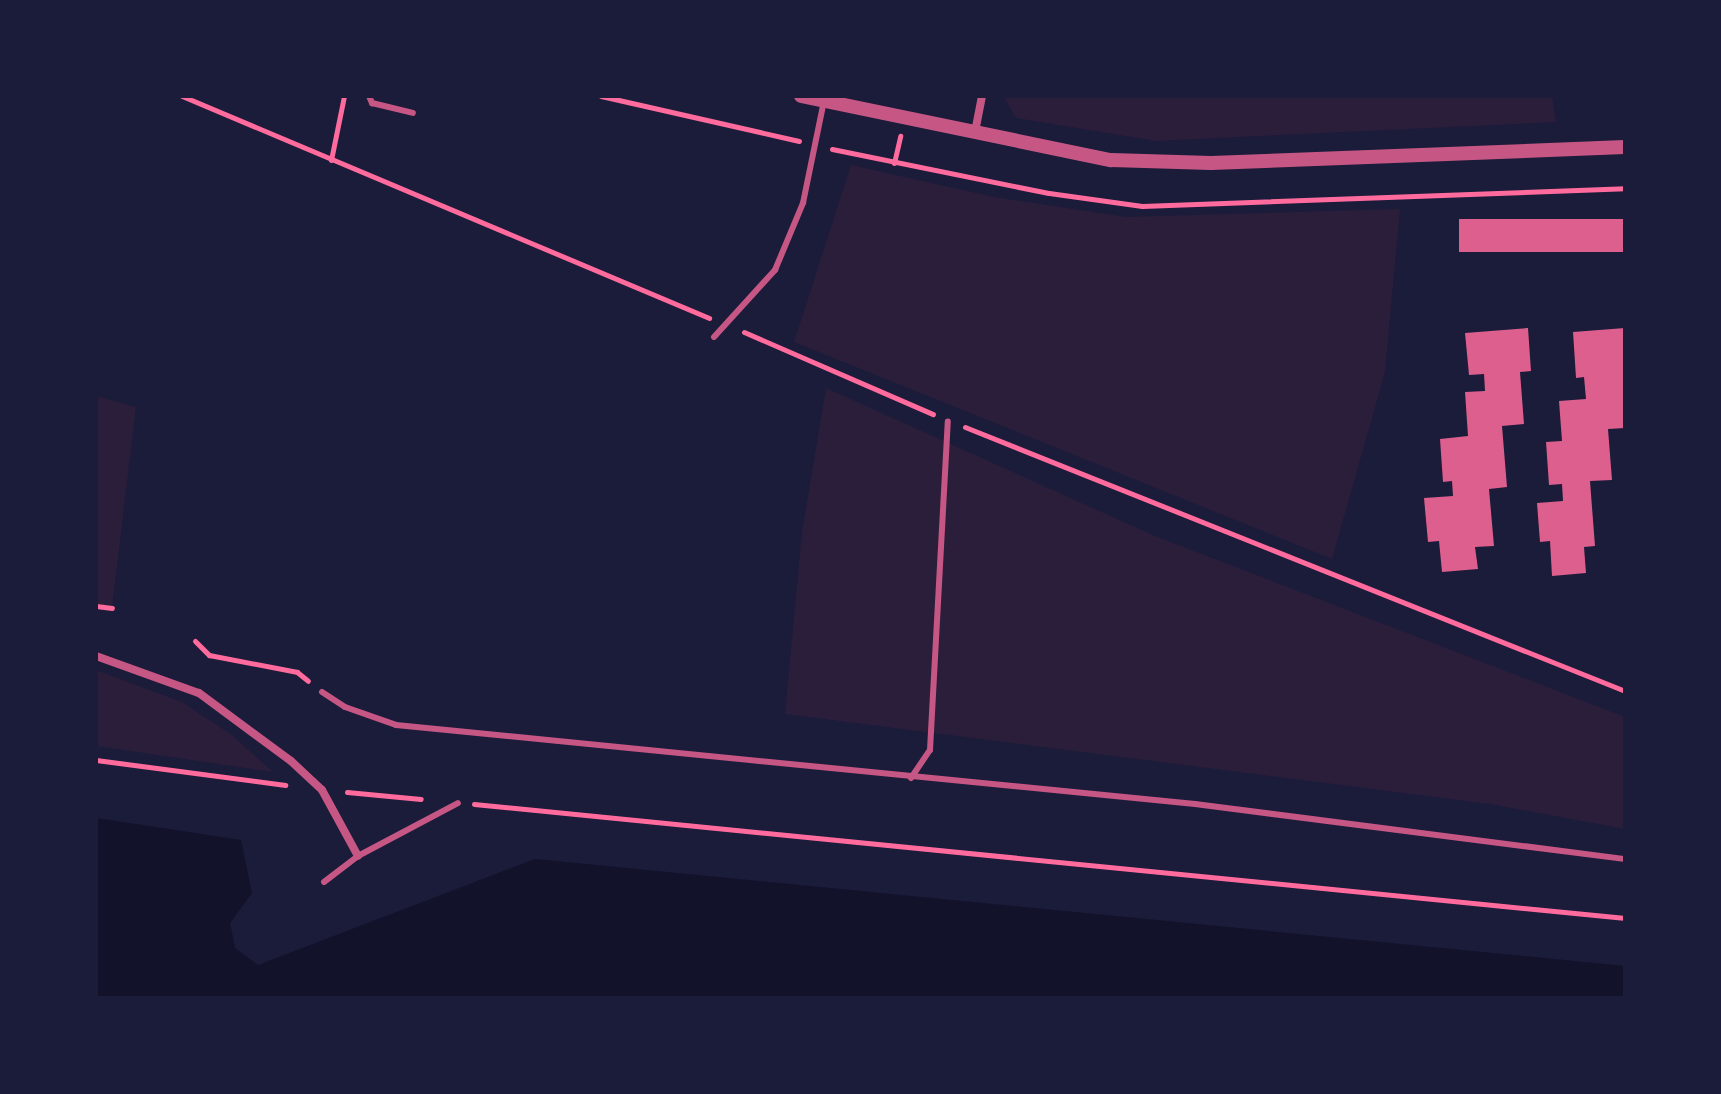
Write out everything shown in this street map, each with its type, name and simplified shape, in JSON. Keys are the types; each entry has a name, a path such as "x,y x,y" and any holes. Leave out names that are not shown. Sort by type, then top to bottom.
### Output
{"street":[{"path":"801,96 1111,160 1211,163 1625,147"},
{"path":"975,133 982,96"},
{"path":"96,656 199,693 322,790 358,856"}],"lane":[{"path":"369,96 372,103 413,113"},
{"path":"714,337 775,270 803,203 824,101"},
{"path":"911,778 930,750 948,421"},
{"path":"322,692 345,707 396,725 1195,804 1625,859"},
{"path":"324,882 358,856 458,803"}],"path":[{"path":"182,96 948,421 1625,691"},
{"path":"331,160 344,96"},
{"path":"96,606 112,608"},
{"path":"195,641 209,655 297,672 322,692"},
{"path":"96,760 322,790 1625,918"}],"shaded area":[{"path":"1003,96 1552,96 1556,122 1156,141 1016,118"},
{"path":"851,165 994,197 1126,217 1400,209 1385,372 1332,559 794,342"},
{"path":"826,388 1155,536 1625,717 1625,829 1490,804 785,714 802,532"},
{"path":"96,396 136,407 112,608 96,606"},
{"path":"96,670 182,702 232,735 273,772 96,746"},
{"path":"96,818 241,840 252,893 230,923 235,948 258,965 535,859 1625,966 1625,998 96,998"}],"building":[{"path":"1459,219 1625,219 1625,252 1459,252"},
{"path":"1528,328 1531,371 1520,372 1524,424 1502,426 1507,487 1489,489 1494,546 1475,547 1478,569 1442,572 1439,541 1428,542 1424,498 1453,496 1452,481 1443,482 1440,439 1468,436 1465,392 1485,391 1484,374 1469,375 1465,333"},
{"path":"1625,328 1625,428 1608,429 1612,480 1590,481 1595,546 1584,547 1586,573 1552,576 1550,541 1540,542 1537,503 1563,501 1562,484 1549,485 1546,442 1562,441 1559,401 1586,399 1584,377 1576,378 1573,332"}]}
